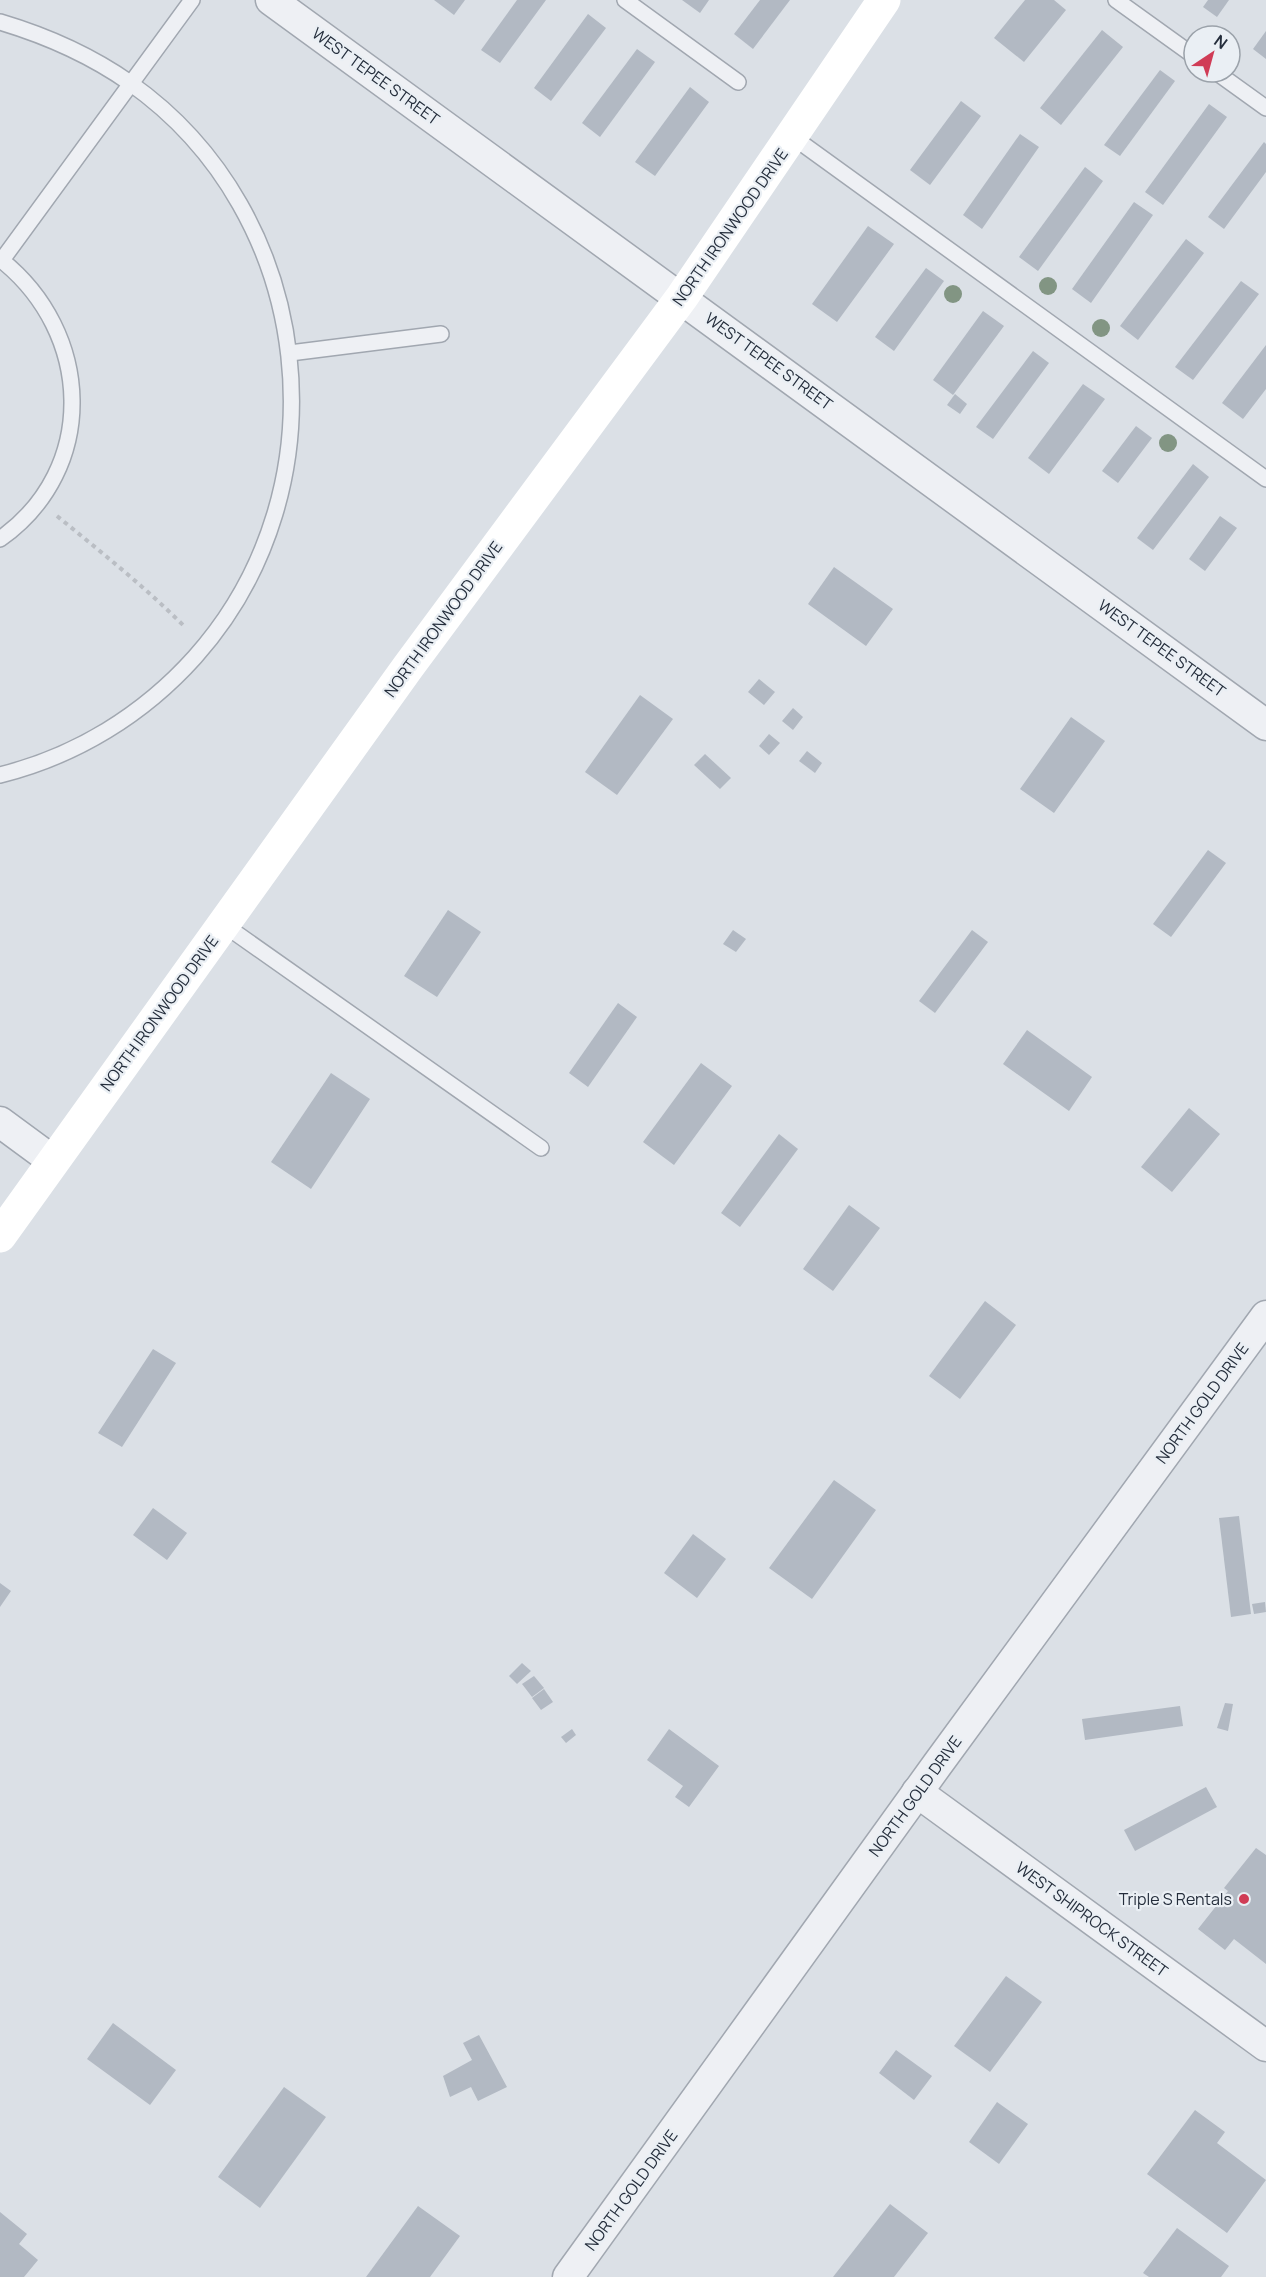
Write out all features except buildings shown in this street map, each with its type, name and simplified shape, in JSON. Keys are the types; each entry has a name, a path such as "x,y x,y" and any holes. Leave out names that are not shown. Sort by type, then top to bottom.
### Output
{"street":[{"name":"WEST TEPEE STREET","path":"272,0 1266,724"},
{"name":"NORTH IRONWOOD DRIVE","path":"0,1236 408,667 682,297 793,137 884,0"},
{"path":"0,1122 53,1161"},
{"name":"NORTH GOLD DRIVE","path":"568,2277 917,1792 1266,1316"},
{"name":"WEST SHIPROCK STREET","path":"917,1792 1266,2046"}],"lane":[{"path":"0,539 23,523 40,503 57,474 73,417 68,358 43,303 1,259 192,0"},
{"path":"625,0 738,82"},
{"path":"1116,0 1182,47"},
{"path":"0,22 40,34 87,56 132,84 172,118 208,158 239,202 263,250 280,301 290,353 292,424 286,471 271,528 248,582 204,646 178,676 132,715 82,745 28,768 0,775"},
{"path":"1233,84 1266,108"},
{"path":"793,137 1266,479"},
{"path":"290,353 441,334"},
{"path":"223,924 541,1148"}],"path":[{"path":"40,503 112,559 134,583 165,607 204,646"}],"place":[{"name":"Triple S Rentals","path":"1244,1899"}]}
